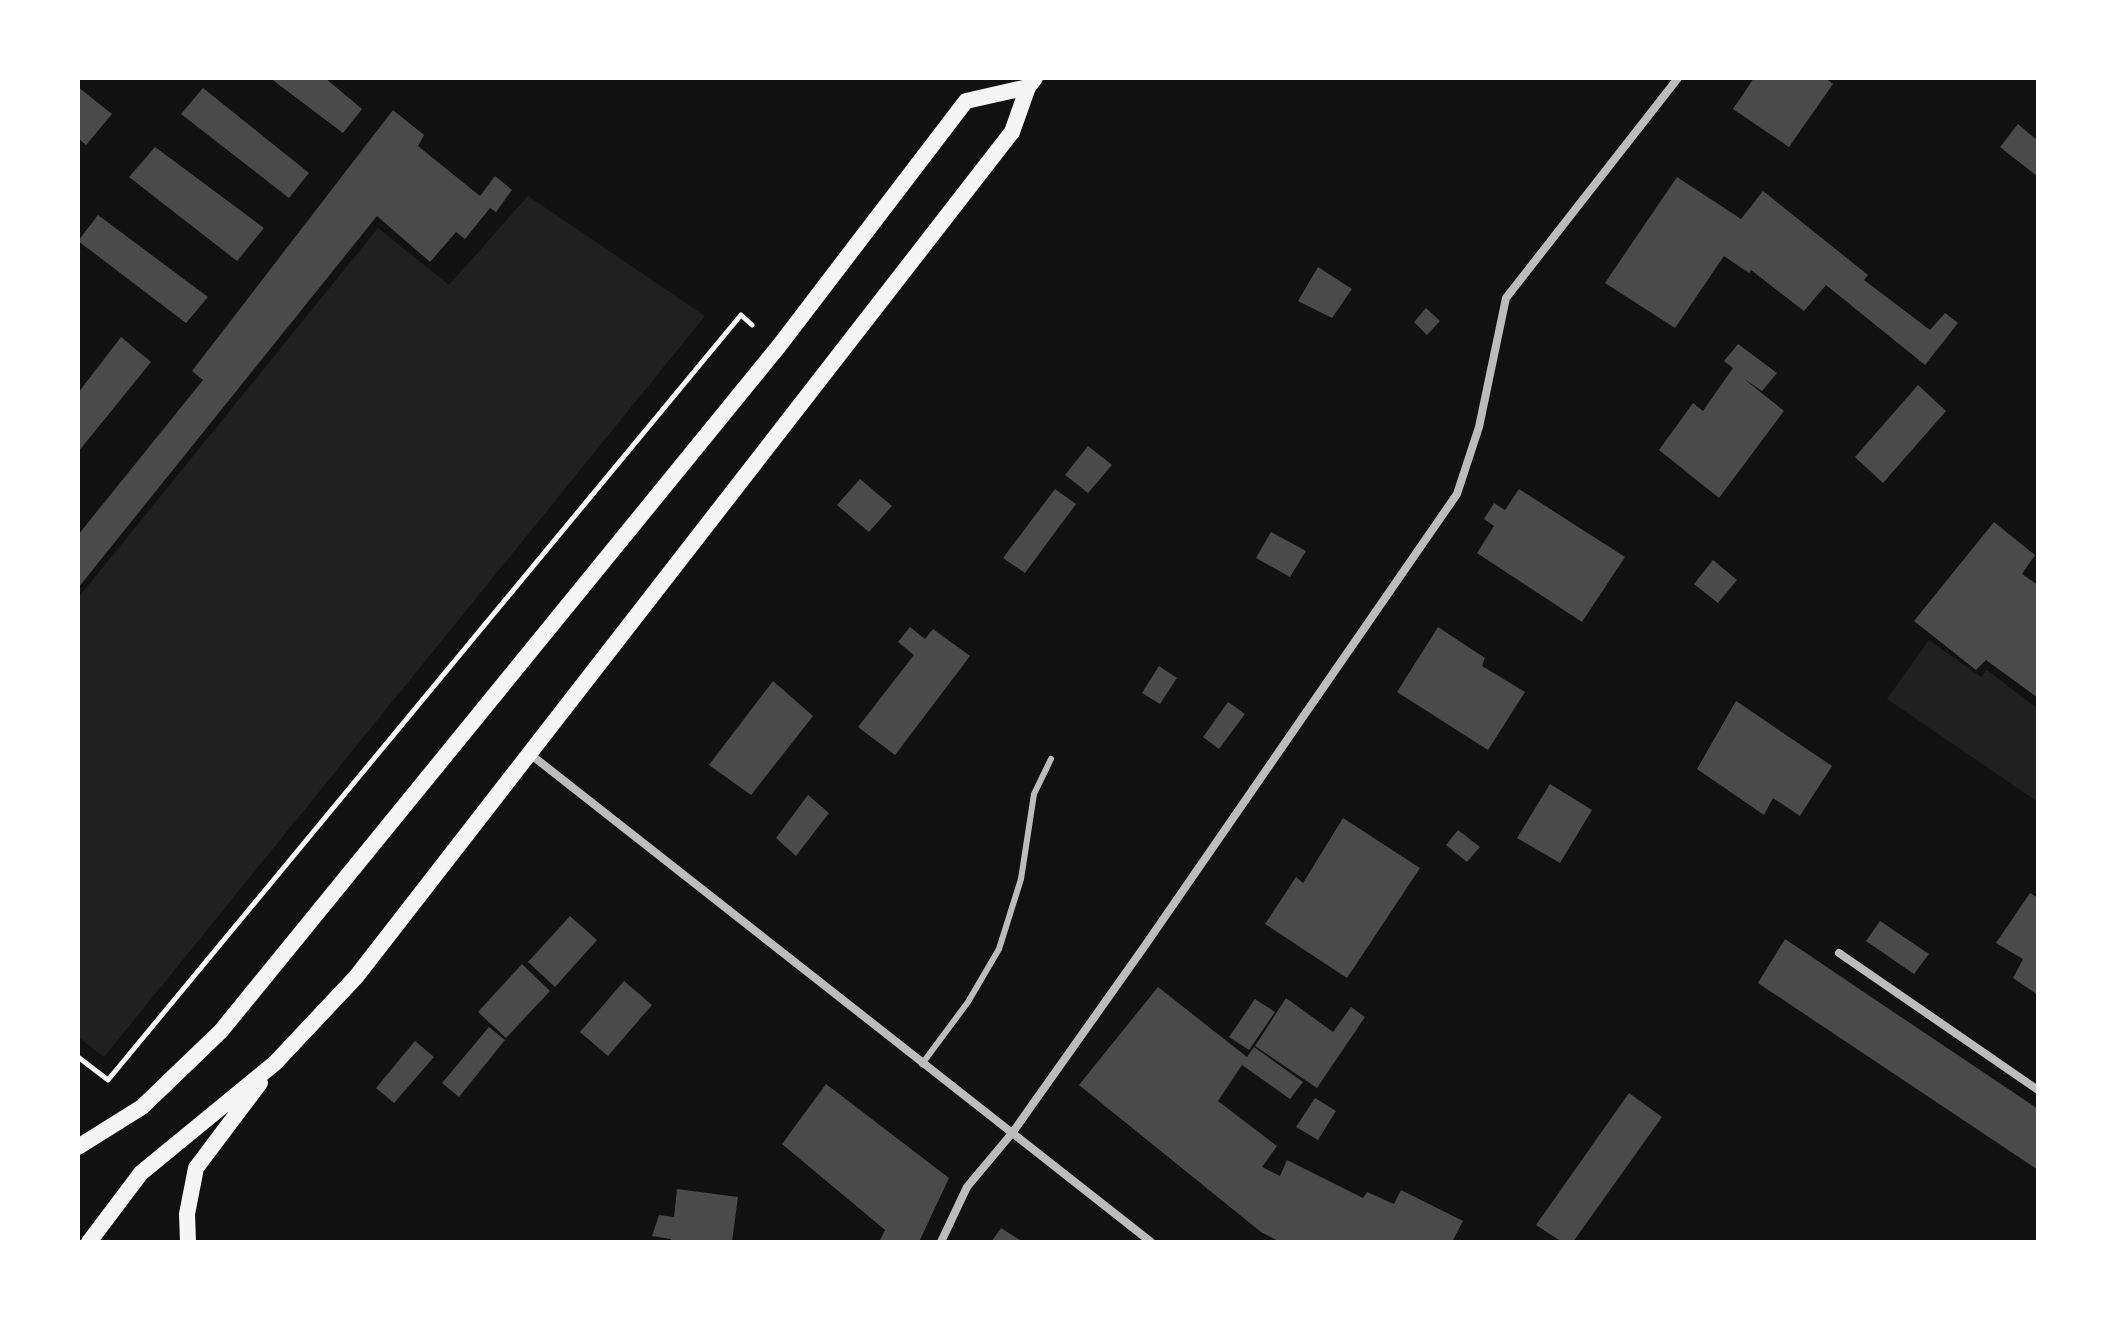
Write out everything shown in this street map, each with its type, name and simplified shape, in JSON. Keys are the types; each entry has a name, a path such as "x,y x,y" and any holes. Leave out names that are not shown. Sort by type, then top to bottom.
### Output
{"main road":[{"path":"188,1242 187,1214 196,1168 275,1063 356,977 1012,132 1031,82"},
{"path":"78,1147 142,1107 221,1031 779,346 966,101 1031,82"},
{"path":"89,1242 141,1173 275,1063"}],"street":[{"path":"941,1242 967,1187 1013,1132 1457,494 1479,427 1506,298 1678,78"},
{"path":"530,754 1151,1242"},
{"path":"1839,953 2038,1090"}],"lane":[{"path":"922,1064 968,1002 999,949 1021,879 1034,794 1051,759"}],"path":[{"path":"78,1056 108,1080 741,315 764,334"}],"shaded area":[{"path":"528,196 705,316 104,1057 78,1037 78,598 378,228 449,285"},
{"path":"1929,640 1981,677 1987,670 2038,709 2038,802 1887,699"}],"building":[{"path":"270,78 325,78 362,109 343,133"},
{"path":"1754,78 1825,78 1833,84 1789,147 1733,109"},
{"path":"78,87 112,114 86,145 78,138"},
{"path":"203,88 309,173 289,198 181,114"},
{"path":"393,110 424,135 418,146 480,196 495,176 512,190 496,212 490,208 465,239 456,232 430,262 377,216 78,588 78,535 203,380 192,371"},
{"path":"2018,124 2038,141 2038,177 2000,147"},
{"path":"155,147 264,228 237,261 129,177"},
{"path":"1677,177 1741,219 1763,191 1868,275 1864,280 1930,330 1945,313 1958,323 1925,365 1826,285 1804,311 1751,270 1749,273 1724,256 1675,328 1605,283"},
{"path":"98,215 208,297 186,323 78,241"},
{"path":"1318,267 1352,289 1332,318 1298,301"},
{"path":"1426,308 1440,321 1427,335 1414,322"},
{"path":"121,337 151,362 78,452 78,393"},
{"path":"1738,344 1777,373 1762,391 1743,378 1784,411 1719,498 1659,450 1693,403 1703,411 1733,368 1724,361"},
{"path":"1918,385 1946,411 1883,483 1855,457"},
{"path":"1088,446 1112,465 1088,493 1065,475"},
{"path":"860,479 892,506 869,532 837,505"},
{"path":"1055,489 1076,504 1025,573 1003,558"},
{"path":"1519,489 1625,557 1582,622 1477,553 1494,526 1484,519 1494,503 1505,510"},
{"path":"1994,522 2035,555 2022,574 2038,585 2038,698 1986,660 1976,670 1914,621"},
{"path":"1271,532 1306,551 1290,577 1256,558"},
{"path":"1713,560 1737,580 1718,603 1694,584"},
{"path":"910,627 925,639 933,629 970,656 895,755 858,727 914,655 898,642"},
{"path":"1438,627 1485,658 1482,666 1525,692 1488,750 1397,692"},
{"path":"1159,666 1177,678 1160,704 1142,693"},
{"path":"773,681 813,716 751,795 709,765"},
{"path":"1736,701 1832,766 1800,816 1773,798 1764,815 1697,769"},
{"path":"1228,702 1245,714 1219,749 1203,737"},
{"path":"1550,784 1592,810 1560,863 1517,838"},
{"path":"808,795 829,813 796,856 776,838"},
{"path":"1343,818 1420,868 1347,978 1265,924 1296,877 1303,883"},
{"path":"1458,830 1480,847 1467,862 1446,845"},
{"path":"2030,893 2038,898 2038,995 2013,978 2023,959 1996,943"},
{"path":"570,916 597,940 555,987 528,962"},
{"path":"1880,921 1929,954 1914,974 1866,941"},
{"path":"1785,939 2038,1109 2038,1170 1758,983"},
{"path":"522,964 550,991 506,1038 478,1012"},
{"path":"624,981 652,1005 608,1056 580,1032"},
{"path":"1158,987 1247,1057 1254,1047 1303,1082 1290,1099 1242,1065 1218,1101 1277,1146 1262,1167 1280,1176 1287,1160 1363,1198 1367,1192 1394,1204 1401,1190 1463,1221 1452,1242 1280,1242 1261,1232 1079,1085"},
{"path":"1286,998 1333,1032 1351,1007 1365,1017 1317,1088 1255,1046"},
{"path":"1255,999 1275,1012 1249,1050 1229,1037"},
{"path":"489,1027 505,1040 459,1097 442,1083"},
{"path":"415,1041 434,1057 394,1103 376,1088"},
{"path":"826,1084 949,1178 919,1242 879,1242 885,1230 782,1144"},
{"path":"1629,1093 1662,1117 1573,1242 1562,1242 1536,1225"},
{"path":"1315,1098 1336,1111 1318,1140 1296,1127"},
{"path":"677,1189 738,1197 732,1242 670,1242 671,1239 652,1236 659,1215 674,1217"},
{"path":"1001,1228 1023,1242 991,1242"}]}
